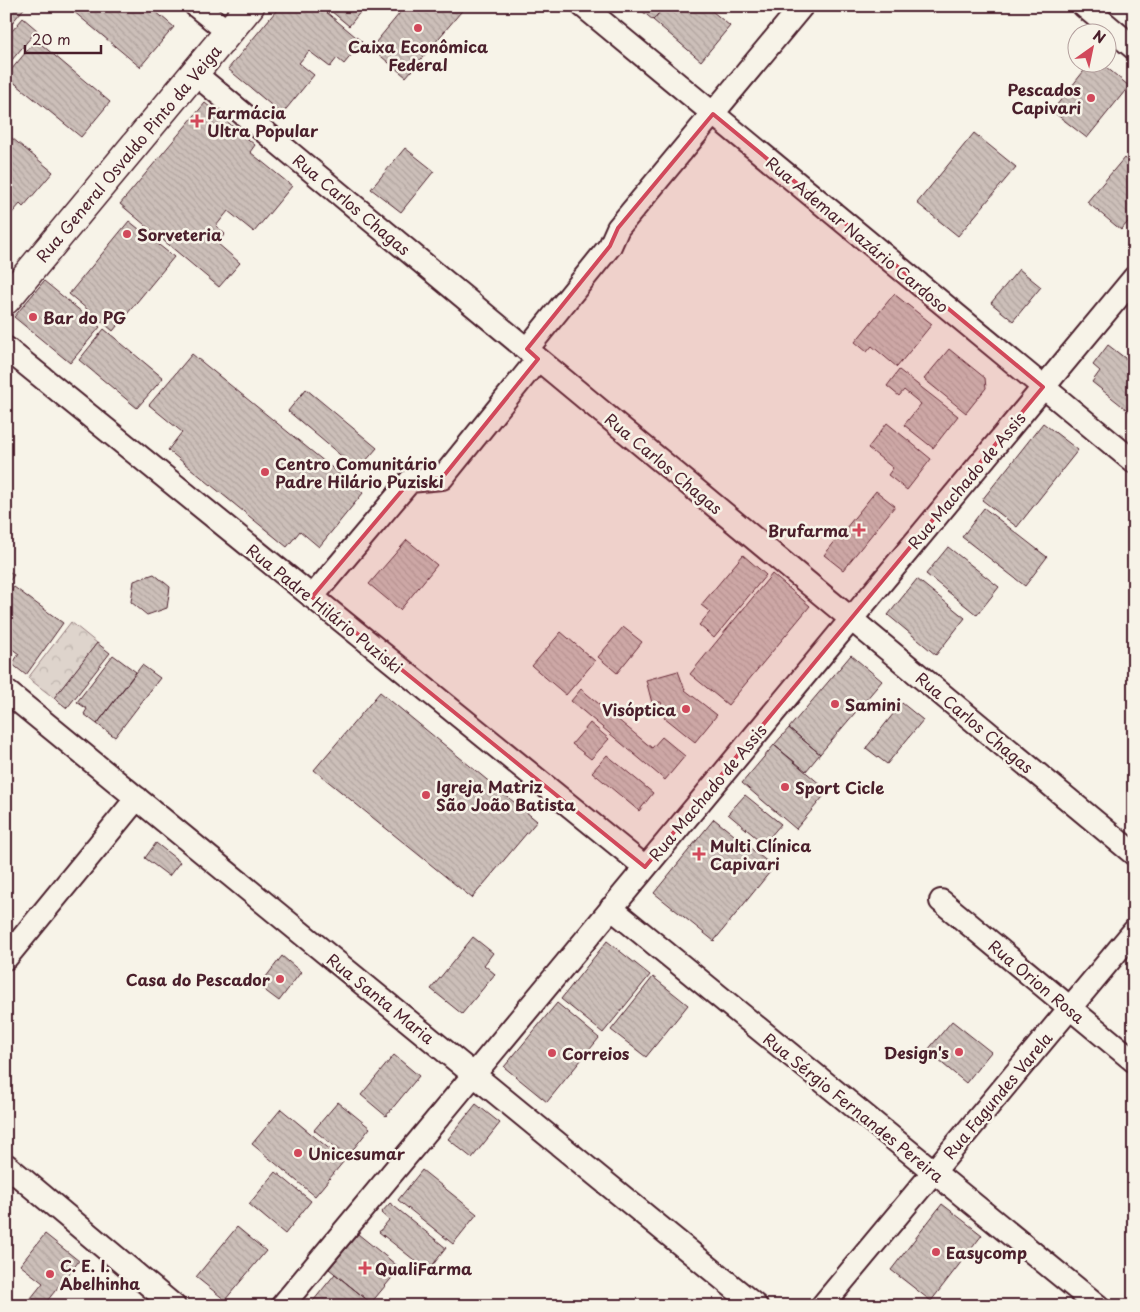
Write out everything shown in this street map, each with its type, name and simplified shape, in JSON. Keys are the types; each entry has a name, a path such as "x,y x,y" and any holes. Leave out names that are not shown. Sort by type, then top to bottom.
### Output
{"street":[{"path":"196,6 228,32"},
{"name":"Rua General Osvaldo Pinto da Veiga","path":"6,300 250,6"},
{"name":"Rua Ademar Nazário Cardoso","path":"583,6 1134,462"},
{"path":"312,597 410,480 442,478 610,246 618,228 802,6"},
{"path":"1084,6 1134,48"},
{"name":"Rua Carlos Chagas","path":"194,73 1134,854"},
{"name":"Rua Machado de Assis","path":"282,1306 1134,278"},
{"name":"Rua Padre Hilário Puziski","path":"6,348 645,867"},
{"name":"Rua Santa Maria","path":"6,691 756,1306"},
{"path":"6,958 137,798"},
{"name":"Rua Orion Rosa","path":"941,901 1134,1061"},
{"name":"Rua Sérgio Fernandes Pereira","path":"611,908 1098,1306"},
{"name":"Rua Fagundes Varela","path":"822,1306 1134,931"},
{"path":"6,1165 174,1306"}],"highlighted area":[{"path":"713,114 1043,387 645,867 312,597 410,481 442,478 538,359 527,349 610,246 618,228"}],"green space":[{"path":"71,622 97,643 54,698 28,678"}],"building":[{"path":"6,6 26,6 6,30"},
{"path":"67,6 149,6 174,27 140,67"},
{"path":"280,6 319,6 362,42 344,64 337,58 330,67 309,51 299,63 314,75 282,114 228,69"},
{"path":"325,6 365,6 349,26"},
{"name":"Caixa Econômica Federal","path":"402,6 466,6 406,77 371,48 404,8"},
{"path":"636,6 665,6 653,20"},
{"path":"665,6 706,6 730,26 701,61 653,20"},
{"path":"23,18 37,30 6,67 6,38"},
{"path":"36,40 110,102 81,137 6,76"},
{"name":"Pescados Capivari","path":"1083,72 1112,72 1129,86 1087,138 1052,111"},
{"path":"205,103 255,145 250,152 292,186 254,232 228,211 216,226 225,234 217,243 240,263 219,287 120,204"},
{"path":"6,133 53,172 23,207 20,204 7,219"},
{"path":"974,133 1016,167 958,236 917,203"},
{"path":"405,148 434,171 401,212 371,189"},
{"path":"1124,158 1134,166 1134,215 1121,230 1087,202"},
{"path":"129,221 174,257 113,331 69,294"},
{"path":"1019,269 1041,287 1013,321 991,303"},
{"path":"44,281 100,327 70,363 14,317"},
{"path":"894,294 932,324 897,367 872,346 867,352 855,342"},
{"path":"104,329 163,378 137,408 79,360"},
{"path":"1108,345 1134,365 1134,409 1131,413 1092,382 1100,371 1093,365"},
{"path":"949,349 985,378 986,388 966,413 924,379"},
{"name":"Centro Comunitário Padre Hilário Puziski","path":"192,354 363,493 319,547 300,531 287,547 168,450 182,432 149,405"},
{"path":"899,370 958,416 933,448 904,425 921,404 904,390 899,396 887,386"},
{"path":"306,389 377,448 358,470 288,411"},
{"path":"887,423 931,459 907,490 888,475 893,468 868,448"},
{"path":"1043,423 1078,450 1017,527 982,500"},
{"name":"Brufarma","path":"876,491 895,506 843,570 824,555"},
{"path":"984,508 1047,557 1025,586 962,537"},
{"path":"407,540 437,565 400,610 369,584"},
{"path":"948,547 999,587 977,615 926,574"},
{"path":"743,555 766,575 714,638 699,625 710,612 701,605"},
{"path":"6,569 14,575 6,585"},
{"path":"154,574 170,587 167,608 147,615 131,602 134,581"},
{"path":"772,574 810,606 728,705 690,674"},
{"path":"917,579 965,618 936,655 888,615"},
{"path":"14,587 63,623 26,675 12,664 19,654 7,645 12,639 6,635 6,597"},
{"path":"623,627 642,642 617,673 598,657"},
{"path":"561,632 595,661 566,695 532,666"},
{"path":"97,643 110,653 67,708 54,698"},
{"path":"113,655 136,672 97,724 84,714 87,709 77,702"},
{"name":"Samini","path":"851,655 882,681 820,754 789,728"},
{"path":"142,665 160,678 115,737 97,724"},
{"name":"Visóptica","path":"678,671 685,690 717,715 695,742 664,717 661,702 652,703 646,680"},
{"path":"581,689 652,748 662,737 685,756 665,780 571,701"},
{"name":"Igreja Matriz São João Batista","path":"380,692 537,821 472,898 314,770"},
{"path":"902,703 923,720 887,764 866,748"},
{"path":"590,723 609,739 591,759 572,744"},
{"path":"789,728 820,754 806,771 774,745"},
{"name":"Sport Cicle","path":"774,745 828,791 796,829 742,783"},
{"path":"607,755 653,793 639,811 592,772"},
{"path":"745,795 781,824 764,844 728,814"},
{"path":"714,819 774,867 714,941 654,893"},
{"path":"156,843 180,862 169,876 145,858"},
{"path":"473,937 493,953 484,965 495,974 462,1014 431,989"},
{"path":"607,941 650,975 603,1033 561,999"},
{"name":"Casa do Pescador","path":"282,956 301,972 279,1001 259,986"},
{"path":"653,977 688,1005 646,1057 611,1030"},
{"name":"Correios","path":"557,1003 599,1038 547,1102 504,1067"},
{"name":"Design's","path":"952,1021 991,1052 966,1083 927,1051"},
{"path":"394,1055 419,1076 386,1116 361,1095"},
{"path":"338,1102 370,1128 347,1157 314,1130"},
{"path":"476,1104 500,1123 472,1158 448,1139"},
{"name":"Unicesumar","path":"281,1109 344,1161 315,1196 252,1144"},
{"path":"422,1170 477,1214 453,1244 398,1200"},
{"path":"276,1172 311,1201 285,1234 249,1204"},
{"path":"390,1203 446,1248 428,1271 379,1232 389,1220 381,1213"},
{"name":"Easycomp","path":"942,1204 982,1235 931,1301 891,1270"},
{"path":"237,1227 266,1251 225,1300 196,1277"},
{"name":"C. E. I. Abelhinha","path":"45,1234 79,1261 43,1306 30,1306 27,1303 43,1283 20,1265"},
{"name":"QualiFarma","path":"358,1234 400,1268 371,1303 329,1269"},
{"path":"335,1274 371,1303 368,1306 309,1306"}],"place":[{"name":"Caixa Econômica Federal","path":"418,28"},
{"name":"Pescados Capivari","path":"1091,98"},
{"name":"Farmácia Ultra Popular","path":"197,121"},
{"name":"Sorveteria","path":"127,234"},
{"name":"Bar do PG","path":"33,317"},
{"name":"Centro Comunitário Padre Hilário Puziski","path":"265,472"},
{"name":"Brufarma","path":"859,530"},
{"name":"Samini","path":"835,704"},
{"name":"Visóptica","path":"686,709"},
{"name":"Sport Cicle","path":"785,787"},
{"name":"Igreja Matriz São João Batista","path":"426,795"},
{"name":"Multi Clínica Capivari","path":"699,854"},
{"name":"Casa do Pescador","path":"280,979"},
{"name":"Design's","path":"959,1052"},
{"name":"Correios","path":"552,1053"},
{"name":"Unicesumar","path":"298,1153"},
{"name":"Easycomp","path":"936,1252"},
{"name":"QualiFarma","path":"365,1268"},
{"name":"C. E. I. Abelhinha","path":"50,1274"}]}
